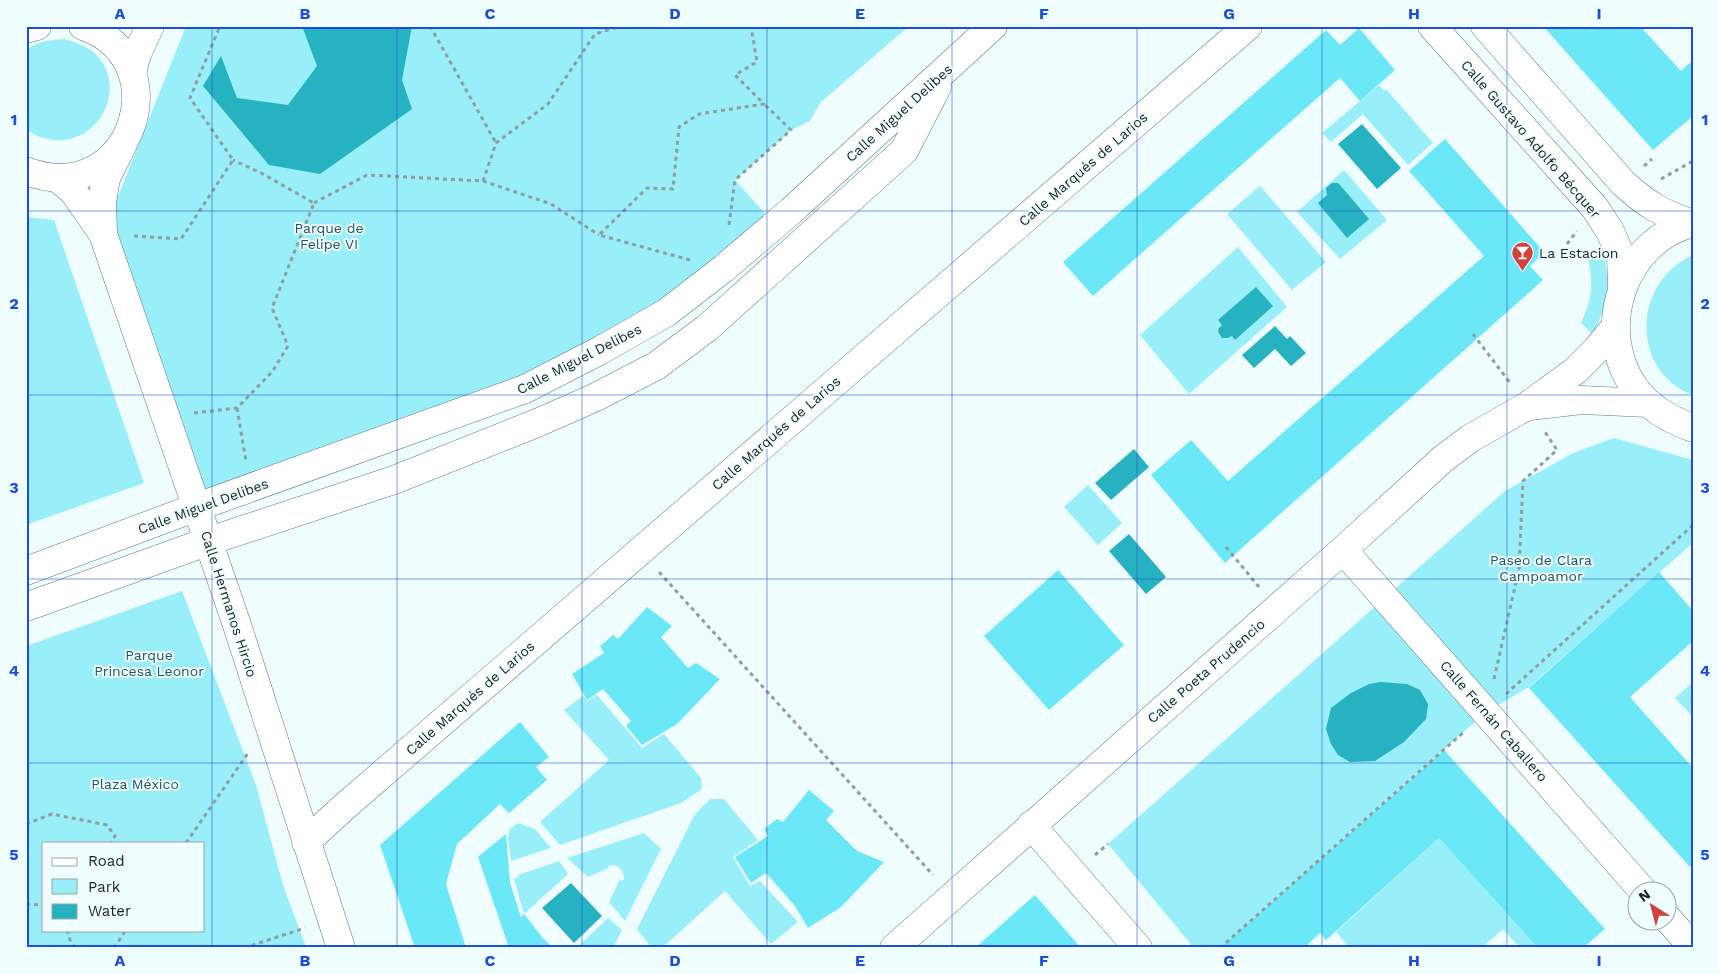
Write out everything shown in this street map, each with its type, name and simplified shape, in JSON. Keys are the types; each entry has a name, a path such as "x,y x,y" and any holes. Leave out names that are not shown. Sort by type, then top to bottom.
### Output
{"street":[{"path":"26,29 37,26"},
{"path":"132,73 137,54 150,26"},
{"name":"Calle Miguel Delibes","path":"26,571 525,388 601,350 666,313 723,269 791,211 993,26"},
{"name":"Calle Marqués de Larios","path":"306,842 344,807 1248,26"},
{"name":"Calle Gustavo Adolfo Bécquer","path":"1432,26 1595,208 1610,230 1621,256 1622,287"},
{"path":"1485,26 1623,183 1644,202 1664,214 1691,223"},
{"path":"90,27 108,40 123,55 132,73 136,92 134,122 106,178 102,202 103,234"},
{"path":"26,607 209,542 394,480 537,423 594,398 656,366 707,328 904,151 946,70"},
{"path":"26,171 57,178 82,175 93,171 123,144"},
{"path":"57,178 73,191 103,234"},
{"path":"1691,223 1672,230 1656,241 1630,270 1622,287 1615,327 1617,348 1624,368 1634,387 1648,403 1670,419 1693,428"},
{"name":"Calle Hermanos Hircio","path":"103,234 209,542 341,948"},
{"name":"Calle Poeta Prudencio","path":"894,948 1343,550 1444,458 1472,438 1527,406 1575,371 1597,350 1615,327"},
{"name":"Calle Poeta Prudencio","path":"1527,406 1582,400 1648,403"},
{"name":"Calle Fernán Caballero","path":"1343,550 1635,882"},
{"path":"1032,824 1138,948"},
{"path":"1676,928 1693,947"}],"path":[{"path":"220,26 190,98 233,160 261,173 314,203"},
{"path":"430,26 496,143"},
{"path":"483,181 496,143 548,104 595,34 622,26"},
{"path":"735,180 791,130 735,75 757,62 751,26"},
{"path":"599,235 647,188 673,189 679,127 699,114 764,104"},
{"path":"103,234 181,239 233,160"},
{"path":"166,416 237,408 272,372 288,346 272,308 314,203 367,175 483,181 551,204 599,235 723,269"},
{"path":"1473,334 1527,406 1557,450 1523,481 1519,569 1486,712"},
{"path":"237,408 251,488"},
{"path":"1220,948 1693,525"},
{"path":"1226,548 1277,608"},
{"path":"640,551 951,896"},
{"path":"187,842 249,750"},
{"path":"26,824 52,814 107,825 115,836 111,842"},
{"path":"26,904 42,905"},
{"path":"244,948 331,919"},
{"path":"68,932 76,948"},
{"path":"114,948 125,932"}],"green space":[{"name":"Parque de Felipe VI","path":"186,26 909,26 820,103 810,121 791,130 735,180 772,221 601,350 197,507 103,234"},
{"path":"64,39 89,49 103,64 109,79 109,94 105,109 97,122 86,132 71,139 54,140 32,134 26,129 26,50 40,43"},
{"path":"1379,85 1384,91 1386,89 1433,143 1408,165 1363,114 1331,142 1322,133"},
{"path":"1344,170 1387,220 1340,259 1297,212"},
{"path":"1260,186 1326,262 1292,290 1227,214"},
{"path":"26,217 54,220 144,483 26,525"},
{"path":"1238,247 1287,307 1189,394 1140,335"},
{"path":"1601,249 1607,271 1607,292 1602,313 1592,334 1581,323 1588,306 1591,291 1588,258"},
{"path":"1693,255 1693,395 1672,383 1658,367 1649,347 1646,326 1650,304 1659,284 1673,267"},
{"name":"Paseo de Clara Campoamor","path":"1614,438 1693,460 1693,543 1529,687 1486,712 1220,948 1194,948 1108,844 1505,491 1575,452"},
{"path":"1088,485 1122,523 1098,545 1064,507"},
{"path":"182,591 256,785 283,885 306,947 26,948 26,646"},
{"path":"1693,682 1693,717 1675,698"},
{"path":"597,695 642,748 664,734 701,778 702,789 681,803 560,845 540,822 609,760 564,710 583,696 588,701"},
{"path":"710,799 724,799 758,840 733,857 750,886 760,881 798,922 771,944 725,891 662,948 652,948 637,929 692,820"},
{"path":"518,823 535,829 551,848 511,861 508,839 509,830"},
{"path":"644,833 661,849 625,921 609,902 620,879 622,881 624,879 621,870 617,866 611,865 608,866 609,868 588,877 567,858"},
{"path":"1439,838 1538,948 1520,948 1503,929 1481,948 1350,948 1336,932"},
{"path":"559,861 568,874 524,914 514,879 519,877 518,875"},
{"path":"608,918 622,930 613,948 576,948"}],"water":[{"path":"302,26 412,26 402,80 412,109 320,174 269,165 203,86 221,56 237,98 288,105 317,66"},
{"path":"1362,124 1401,168 1377,189 1338,144"},
{"path":"1332,183 1338,183 1369,219 1347,238 1318,203 1327,195 1326,188"},
{"path":"1256,287 1273,306 1235,340 1232,336 1222,338 1218,332 1222,325 1218,320"},
{"path":"1275,326 1287,339 1290,336 1306,353 1291,366 1275,349 1254,368 1242,355"},
{"path":"1134,449 1149,467 1111,500 1095,483"},
{"path":"1129,534 1166,577 1146,594 1109,551"},
{"path":"1380,682 1407,684 1420,690 1428,704 1426,719 1404,742 1375,761 1350,762 1338,755 1331,744 1326,729 1331,708 1351,693 1369,684"},
{"path":"571,883 602,916 574,943 542,908"}],"building":[{"path":"1543,26 1640,26 1681,71 1693,60 1693,116 1653,150"},
{"path":"1359,28 1395,70 1360,101 1340,78 1093,296 1063,262 1326,30 1340,45"},
{"path":"1445,139 1544,252 1530,266 1543,280 1225,563 1151,475 1191,440 1228,481 1484,256 1409,171"},
{"path":"1058,570 1124,645 1049,710 984,636"},
{"path":"1659,572 1693,611 1693,641 1630,697 1693,768 1693,864 1690,867 1529,688"},
{"path":"647,607 672,626 661,637 688,668 696,663 720,679 677,724 642,745 626,726 631,721 603,689 587,700 572,674 604,653 600,646 613,635 618,639"},
{"path":"520,722 549,757 536,767 547,780 509,813 500,804 457,844 446,884 466,948 415,948 380,845"},
{"path":"1444,750 1605,929 1583,948 1538,948 1439,838 1326,940 1320,933 1304,948 1220,948"},
{"path":"809,790 834,811 826,820 857,851 884,862 841,907 808,928 795,906 766,873 751,883 735,857 768,836 764,829 777,819 783,822"},
{"path":"506,834 510,883 521,917 524,914 553,948 509,948 478,857"},
{"path":"1035,895 1081,948 975,948"}],"place":[{"name":"La Estacion","path":"1523,272"}],"park label":[{"name":"Parque Princesa Leonor","path":"149,664"},
{"name":"Plaza México","path":"135,784"}]}
